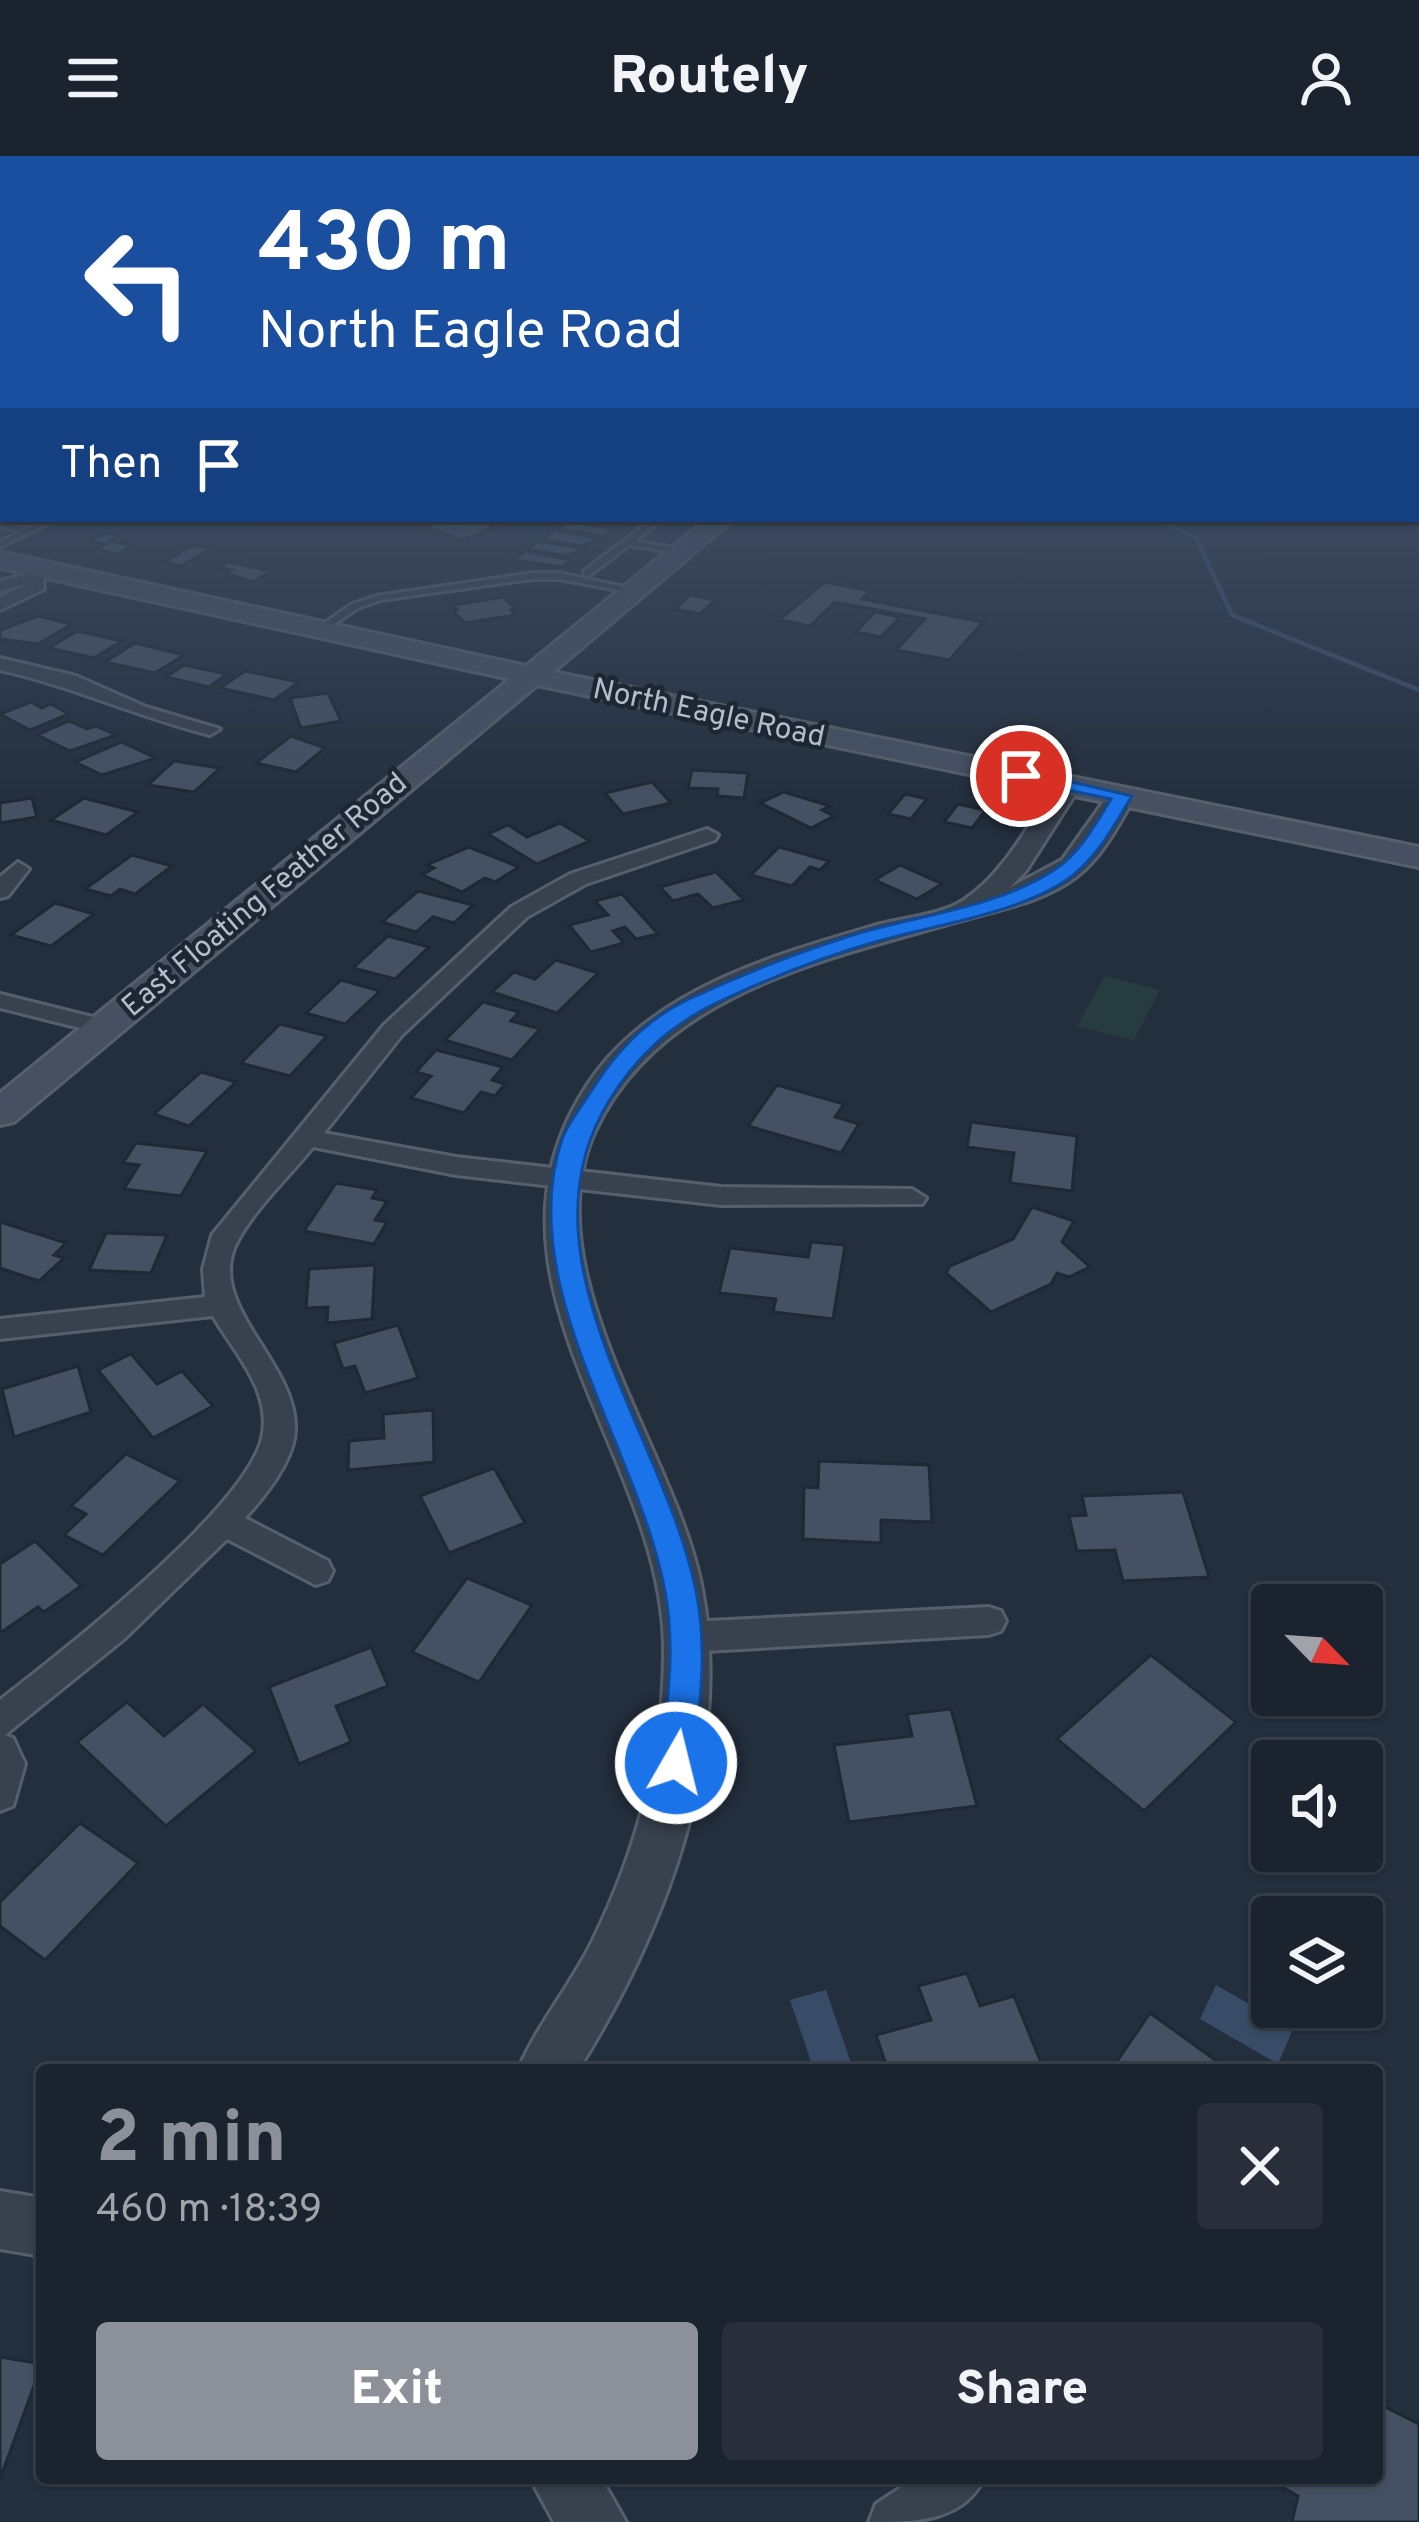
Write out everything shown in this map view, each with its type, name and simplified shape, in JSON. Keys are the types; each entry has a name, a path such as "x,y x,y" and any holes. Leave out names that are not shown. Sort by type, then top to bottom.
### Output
{"main road":[{"name":"North Eagle Road","path":"88,583 1419,857"},
{"name":"East Floating Feather Road","path":"0,1113 642,583"}],"street":[{"path":"0,605 38,583"},
{"path":"0,664 69,680 139,711 210,729"},
{"path":"971,907 1016,865 1068,785"},
{"path":"551,2064 588,2006 661,1831 683,1732 688,1636 666,1534 567,1272 564,1178 585,1115 625,1056 685,1010 754,977 1024,894 1063,873 1090,849 1122,796"},
{"path":"0,1721 77,1662 257,1485 280,1434 271,1385 222,1305 213,1275 222,1242 393,1030 519,912 578,879 706,836"},
{"path":"0,891 18,868"},
{"path":"0,1001 104,1027"},
{"path":"308,1138 456,1166 721,1196 912,1198"},
{"path":"0,1329 222,1305"},
{"path":"222,1521 316,1571"},
{"path":"688,1636 989,1621"},
{"path":"0,1749 6,1764 0,1794"},
{"path":"0,2221 36,2226"},
{"path":"566,2484 593,2522"},
{"path":"894,2522 950,2484"}],"lane":[{"path":"320,630 355,606 380,598 481,583"},
{"path":"599,583 634,590"}],"green space":[{"path":"1105,976 1160,990 1134,1040 1077,1026"}],"water":[{"path":"1216,1985 1251,2005 1251,2028 1293,2029 1278,2064 1200,2019"},
{"path":"826,1990 851,2063 812,2064 790,2000"}],"building":[{"path":"823,583 832,583 870,591 862,599 983,622 949,660 896,650 925,619 835,602 810,626 779,620"},
{"path":"690,595 716,600 700,614 675,609"},
{"path":"503,597 516,609 511,610 515,615 465,623 453,611 457,610 453,605"},
{"path":"875,612 900,617 881,637 856,632"},
{"path":"38,616 72,624 38,644 0,639 0,630"},
{"path":"77,631 122,641 94,658 49,648"},
{"path":"135,643 184,655 155,673 105,662"},
{"path":"184,665 227,674 209,687 166,677"},
{"path":"245,671 299,682 274,700 220,688"},
{"path":"328,693 341,721 301,728 290,698"},
{"path":"31,702 42,708 51,704 69,714 30,730 0,714"},
{"path":"69,721 116,735 70,751 37,735"},
{"path":"291,736 325,748 296,772 256,763"},
{"path":"121,742 156,758 102,775 75,762"},
{"path":"174,761 220,768 194,792 148,785"},
{"path":"692,770 748,773 744,798 717,796 718,789 688,788"},
{"path":"652,782 671,803 623,814 605,793"},
{"path":"784,792 830,806 822,810 834,816 811,828 760,803"},
{"path":"905,794 927,799 911,819 888,814"},
{"path":"32,798 37,817 0,823 0,803"},
{"path":"84,798 138,812 106,835 51,820"},
{"path":"958,804 986,810 972,828 944,822"},
{"path":"560,823 590,841 537,864 488,834 508,825 527,837"},
{"path":"469,847 519,867 495,882 485,878 462,892 422,875 434,868 426,865"},
{"path":"779,847 829,861 820,870 810,867 792,886 751,875"},
{"path":"132,855 172,866 135,894 120,889 111,896 85,889"},
{"path":"900,865 942,884 917,899 875,880"},
{"path":"716,872 744,900 713,908 698,894 673,901 660,887"},
{"path":"418,891 473,905 454,923 433,917 416,932 382,922"},
{"path":"622,894 658,934 636,939 625,927 613,931 624,943 591,952 569,925 608,915 595,901"},
{"path":"55,903 94,914 51,946 11,935"},
{"path":"388,936 429,947 395,979 353,968"},
{"path":"556,960 598,973 557,1013 492,992 514,972 535,979"},
{"path":"341,980 380,991 345,1024 306,1013"},
{"path":"483,1002 519,1012 511,1021 540,1029 512,1060 445,1040"},
{"path":"280,1024 327,1036 290,1076 241,1063"},
{"path":"436,1050 503,1067 492,1080 505,1084 495,1096 481,1092 464,1113 411,1098 431,1076 416,1072"},
{"path":"201,1072 236,1082 189,1126 154,1114"},
{"path":"777,1085 844,1104 835,1117 859,1124 841,1153 748,1126"},
{"path":"971,1122 1077,1136 1072,1191 1010,1183 1014,1153 967,1147"},
{"path":"136,1143 207,1151 181,1196 124,1189 139,1165 123,1163"},
{"path":"336,1183 377,1190 372,1198 387,1201 375,1220 387,1222 374,1244 304,1231"},
{"path":"1032,1207 1074,1221 1062,1242 1090,1267 1069,1277 1057,1273 1051,1284 991,1312 946,1273 950,1266 1013,1239"},
{"path":"0,1222 66,1243 54,1255 64,1258 39,1281 0,1268"},
{"path":"106,1233 167,1235 151,1273 89,1270"},
{"path":"811,1242 845,1245 833,1319 773,1312 776,1299 719,1293 730,1248 808,1257"},
{"path":"375,1265 372,1319 327,1323 328,1307 306,1308 309,1269"},
{"path":"398,1325 418,1378 365,1393 355,1366 343,1369 334,1343"},
{"path":"131,1354 157,1384 182,1371 213,1406 153,1438 98,1370"},
{"path":"78,1366 91,1412 14,1437 2,1389"},
{"path":"433,1410 434,1462 348,1470 349,1441 384,1438 383,1414"},
{"path":"126,1454 180,1481 103,1555 64,1535 86,1514 71,1506"},
{"path":"819,1461 929,1465 932,1522 881,1520 881,1543 803,1539 804,1487 818,1488"},
{"path":"494,1468 525,1523 449,1553 420,1496"},
{"path":"1183,1492 1209,1577 1123,1581 1115,1550 1077,1551 1069,1516 1086,1515 1082,1496"},
{"path":"35,1541 81,1586 44,1612 38,1607 0,1633 0,1564"},
{"path":"467,1578 532,1605 479,1682 412,1652"},
{"path":"371,1647 388,1686 336,1706 351,1742 299,1764 269,1687"},
{"path":"1151,1655 1236,1722 1144,1811 1057,1739"},
{"path":"127,1702 164,1736 203,1704 256,1751 166,1826 77,1742"},
{"path":"951,1709 977,1806 849,1822 834,1745 912,1736 907,1714"},
{"path":"80,1823 138,1863 45,1960 0,1926 0,1902"},
{"path":"967,1973 980,2006 1014,1996 1042,2064 886,2064 876,2035 931,2020 918,1986"},
{"path":"1150,2013 1221,2064 1115,2064"},
{"path":"0,2357 36,2363 36,2380 0,2479"},
{"path":"1383,2406 1419,2424 1419,2522 1292,2522 1298,2496 1277,2484 1383,2484"}],"waterway":[{"path":"1217,583 1232,615 1419,690"}],"route":[{"path":"676,1763 683,1732 688,1636 666,1534 567,1272 562,1205 575,1137 625,1056 685,1010 754,977 861,940 1024,894 1063,873 1090,849 1122,796 1021,776"}]}
